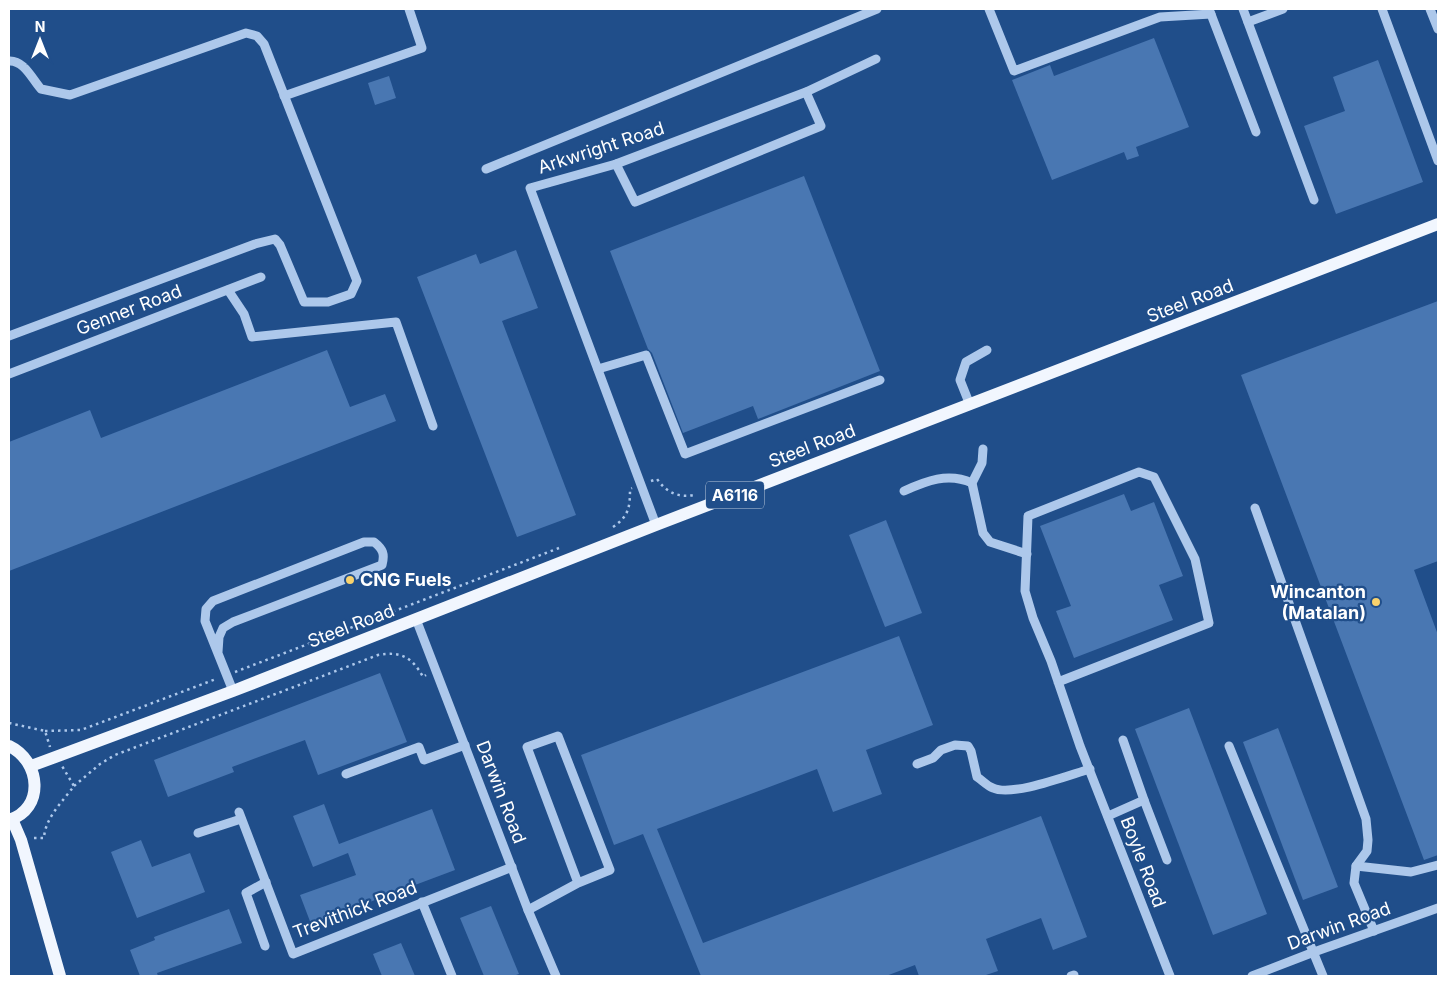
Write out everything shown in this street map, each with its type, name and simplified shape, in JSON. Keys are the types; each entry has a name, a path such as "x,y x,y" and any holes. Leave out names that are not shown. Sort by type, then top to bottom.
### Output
{"main road":[{"name":"Steel Road","path":"31,766 233,691 656,525 1438,224"},
{"path":"9,746 22,754 31,766 35,780 34,793 28,806 11,819 21,840 60,976"}],"street":[{"path":"284,96 422,48 409,9"},
{"path":"486,169 877,9"},
{"path":"989,9 1014,72 1160,17 1210,11 1256,132"},
{"path":"1242,9 1314,200"},
{"path":"1248,22 1283,9"},
{"path":"1382,9 1438,160"},
{"path":"1430,9 1438,28"},
{"path":"9,61 13,61 25,68 41,89 70,95 246,34 257,36 264,44 357,281 351,294 328,302 304,302 280,245 275,239 254,244 9,336"},
{"name":"Arkwright Road","path":"656,525 530,188 616,164 806,92 876,59"},
{"path":"616,164 635,202 821,126 806,92"},
{"name":"Genner Road","path":"9,374 261,277"},
{"path":"228,290 244,314 252,338 396,322 433,426"},
{"path":"970,404 960,380 966,362 987,350"},
{"path":"598,370 646,355 685,454 880,380"},
{"path":"983,449 982,463 972,483 983,533 990,542 1027,554"},
{"name":"Boyle Road","path":"1058,682 1209,623 1195,559 1154,477 1139,472 1028,516 1025,590 1033,618 1051,661 1058,682 1086,760 1170,976"},
{"path":"904,491 926,481 944,478 965,480 972,483"},
{"path":"1255,508 1366,819 1367,851 1356,866 1354,883 1374,931"},
{"path":"218,652 219,637 223,628 233,622 382,565 384,556 381,547 374,542 364,542 214,601 206,609 205,621 233,691"},
{"name":"Darwin Road","path":"416,619 528,910 556,976"},
{"path":"528,910 578,883 610,870 558,736 527,747 578,883"},
{"path":"1123,740 1166,860"},
{"path":"917,764 933,758 941,750 955,744 968,746 977,777 994,789 1003,790 1043,784 1090,769"},
{"path":"346,774 419,746 424,760 465,745"},
{"path":"1229,746 1323,976"},
{"path":"1108,816 1144,800"},
{"name":"Trevithick Road","path":"198,834 240,816 293,954 512,867"},
{"path":"1356,866 1411,872 1438,865"},
{"path":"265,946 246,893 266,882"},
{"path":"422,902 452,976"},
{"name":"Darwin Road","path":"1252,976 1438,908"}],"path":[{"path":"604,530 624,520 630,505 630,489 657,479 664,488 675,494 685,497 697,495"},
{"path":"45,731 81,730 227,676 567,544"},
{"path":"74,786 100,764 115,756 378,655 404,656 416,664 423,677 436,671"}],"building":[{"path":"1154,38 1189,127 1136,147 1139,156 1127,160 1124,152 1052,180 1012,80 1050,65 1054,76"},
{"path":"1378,60 1423,182 1336,214 1304,126 1345,111 1333,77"},
{"path":"389,76 396,98 375,105 368,83"},
{"path":"804,176 880,371 758,419 753,406 683,433 610,251"},
{"path":"516,250 538,308 502,321 576,515 517,537 417,277 476,254 480,264"},
{"name":"Wincanton (Matalan)","path":"1438,301 1438,561 1414,570 1438,635 1438,855 1424,860 1241,375"},
{"path":"327,350 350,407 385,394 396,421 9,571 9,442 90,410 101,438"},
{"path":"1124,494 1131,511 1154,502 1183,576 1159,585 1173,620 1074,658 1056,611 1071,606 1040,526"},
{"path":"886,520 922,613 885,627 849,535"},
{"path":"899,636 933,725 866,750 882,794 833,812 817,769 657,829 703,943 1041,816 1087,937 1053,950 1041,918 986,939 998,971 983,976 919,976 915,965 886,976 701,976 643,834 614,845 581,755"},
{"path":"380,673 407,742 318,775 305,740 232,767 234,772 168,797 154,760"},
{"path":"1189,708 1267,914 1213,935 1135,729"},
{"path":"1278,728 1338,887 1303,900 1243,742"},
{"path":"324,804 339,844 432,809 455,870 311,924 300,895 356,875 348,853 313,867 293,816"},
{"path":"141,840 152,867 190,853 205,892 137,918 111,852"},
{"path":"491,906 519,974 513,976 484,976 460,918"},
{"path":"229,909 242,943 157,973 158,976 140,976 130,950 155,940 154,937"},
{"path":"401,943 415,976 382,976 373,954"}],"place":[{"name":"CNG Fuels","path":"350,580"},
{"name":"Wincanton (Matalan)","path":"1376,602"}]}
